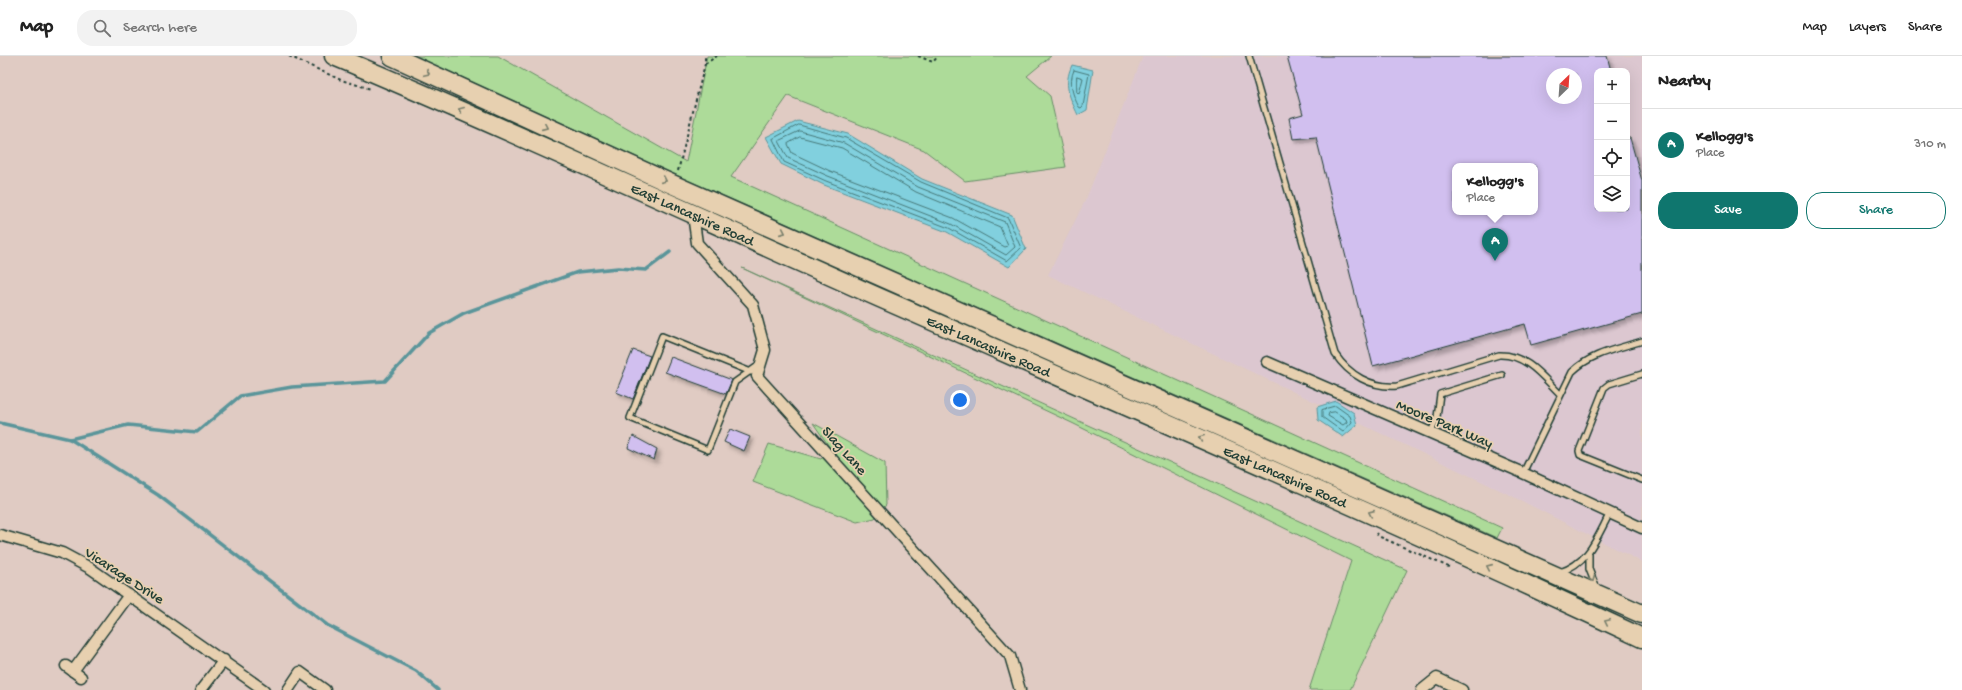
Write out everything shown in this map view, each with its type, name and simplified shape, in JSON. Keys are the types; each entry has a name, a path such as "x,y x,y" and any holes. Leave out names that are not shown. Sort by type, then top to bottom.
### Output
{"highway":[{"name":"East Lancashire Road","path":"334,56 497,125 686,212 1297,479 1642,638"},
{"name":"East Lancashire Road","path":"392,56 680,188 1607,600 1642,614"},
{"path":"680,188 686,212"}],"street":[{"name":"Slag Lane","path":"686,212 698,243 753,305 765,350 757,376 1010,656 1020,690"},
{"name":"Moore Park Way","path":"1267,362 1523,473 1642,528"},
{"name":"Vicarage Drive","path":"0,535 62,553 90,568 224,660 264,690"},
{"path":"74,671 129,595"},
{"path":"201,690 224,660"},
{"path":"288,690 300,672 325,690"},
{"path":"1422,690 1437,678 1462,690"}],"lane":[{"path":"1249,56 1335,354 1340,362 1349,371 1362,379 1386,386 1397,386 1499,355 1508,355 1516,357 1533,367 1560,394"},
{"path":"751,372 662,336 630,418 708,450 735,382 751,372 760,365"},
{"path":"1523,473 1572,372 1582,362 1598,354 1642,341"},
{"path":"1642,374 1609,384 1604,388 1579,451 1580,455 1642,480"},
{"path":"1431,433 1437,416 1440,394 1502,375"},
{"path":"1550,574 1567,570 1583,560 1589,554 1610,513"},
{"path":"1589,554 1591,576 1600,592 1607,600"}],"path":[{"path":"680,188 705,64 705,56"},
{"path":"705,64 716,56"},
{"path":"918,56 933,62 938,56"}],"shaded area":[{"path":"1143,56 1642,56 1642,562 1510,495 1048,275 1086,199"}],"green space":[{"path":"415,56 498,56 686,162 707,56 1051,56 1027,76 1050,96 1066,167 965,181 924,150 788,96 731,177 1502,528 1497,538 683,178"},
{"path":"742,268 1407,570 1350,690 1309,690 1351,561 1072,423"},
{"path":"813,423 885,463 886,505 875,518 857,522 753,482 769,444 821,459 831,449"}],"water":[{"path":"1072,65 1093,70 1087,110 1078,115 1068,90 1069,72"},
{"path":"798,121 848,134 922,179 1012,215 1026,249 1009,267 947,232 824,185 781,164 766,137"},
{"path":"1336,401 1354,413 1357,425 1343,437 1318,420 1317,407"}],"building":[{"path":"1287,56 1607,56 1610,68 1594,68 1594,212 1630,212 1630,138 1642,181 1642,314 1531,345 1525,324 1373,366 1316,137 1293,139 1289,118 1303,114"},
{"path":"633,350 650,356 633,399 616,392"},
{"path":"671,357 732,380 726,394 665,372"},
{"path":"730,429 750,437 744,451 724,442"},
{"path":"633,436 657,449 654,460 628,448"}],"waterway":[{"path":"70,439 128,425 197,432 240,396 292,387 385,381 429,333 464,313 578,272 618,268 646,270 670,252"},
{"path":"0,423 70,439 158,495 327,625 416,671 438,690"}],"place":[{"name":"Kellogg's","path":"1495,261"}]}
